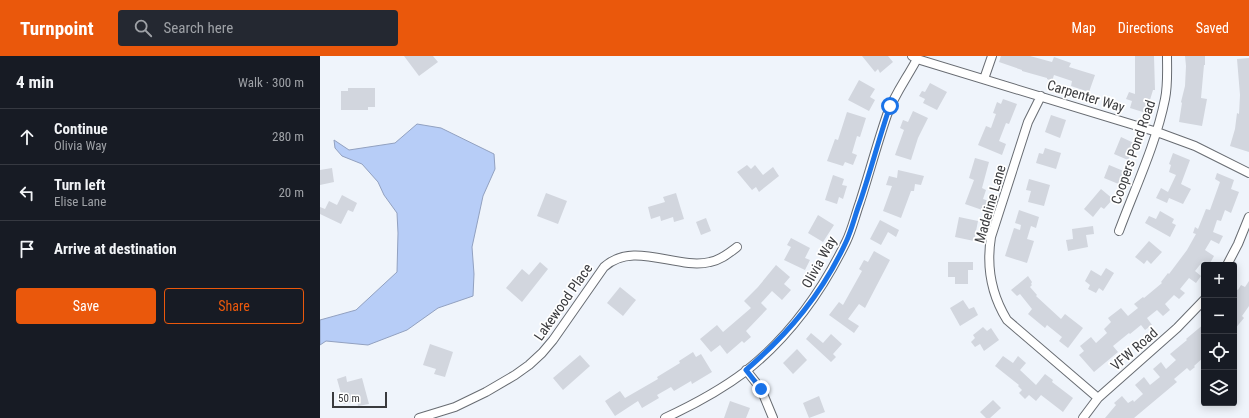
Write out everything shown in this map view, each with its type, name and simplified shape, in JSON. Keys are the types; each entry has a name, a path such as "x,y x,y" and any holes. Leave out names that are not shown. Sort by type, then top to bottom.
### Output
{"street":[{"path":"984,80 992,56"},
{"name":"Coopers Pond Road","path":"1119,231 1157,132 1165,99 1167,82 1167,56"},
{"name":"Carpenter Way","path":"914,58 1157,132 1196,146 1249,173"},
{"name":"Olivia Way","path":"665,418 710,395 746,370 774,345 797,320 816,295 846,242 856,215 890,106 914,58"},
{"name":"Madeline Lane","path":"1041,96 1028,122 991,237 988,255 990,273 998,306 1007,320 1098,398"},
{"path":"1229,262 1249,217"},
{"name":"Lakewood Place","path":"420,418 455,407 486,392 516,375 529,365 554,340 604,266 611,261 632,256 703,263 720,259 737,247"},
{"name":"VFW Road","path":"1083,418 1098,398 1177,328 1201,303"},
{"path":"746,370 761,389 773,418"}],"water":[{"path":"417,124 441,128 494,154 495,169 483,196 472,247 474,274 473,296 438,308 407,330 368,345 326,341 320,345 320,320 356,310 397,272 397,213 384,195 378,182 362,164 342,156 335,148 334,140 349,150 395,143"}],"building":[{"path":"404,56 433,56 438,62 419,76"},
{"path":"862,56 888,56 893,62 880,73 878,69 875,72"},
{"path":"1001,56 1030,56 1052,62 1054,57 1071,63 1069,67 1095,75 1089,92 1071,86 1072,81 1054,75 1052,81 999,62"},
{"path":"1135,56 1154,56 1155,90 1153,90 1146,113 1130,108 1132,101 1126,99 1129,92 1135,94"},
{"path":"1185,56 1205,56 1201,98 1207,99 1202,126 1179,122 1181,102 1185,86"},
{"path":"1249,58 1249,152 1230,146 1235,129 1237,113 1239,114 1240,95 1237,59"},
{"path":"859,80 875,89 870,97 875,100 869,111 848,100"},
{"path":"930,83 947,92 937,110 923,103 925,99 919,96 922,91 925,92"},
{"path":"348,88 375,88 375,107 368,107 368,110 341,110 341,91 348,91"},
{"path":"1003,99 1017,104 1009,124 1006,123 999,141 1006,144 1002,155 978,145 986,126 991,128 996,114 993,113 997,102 1001,104"},
{"path":"913,111 928,118 918,138 911,160 895,155 904,130 900,128 903,120 908,122"},
{"path":"847,112 866,118 860,137 857,136 852,153 857,155 853,165 845,162 843,166 827,161 835,139 838,140"},
{"path":"1051,115 1066,120 1060,138 1045,132"},
{"path":"1121,137 1136,144 1128,160 1114,154"},
{"path":"1045,148 1061,153 1056,169 1036,163 1039,153 1043,154"},
{"path":"1173,153 1190,160 1181,184 1191,189 1183,204 1169,198 1167,203 1156,198 1161,188 1168,192 1176,175 1169,172 1171,165 1169,164"},
{"path":"975,158 989,162 982,188 986,190 983,199 989,201 985,211 965,204 974,180 969,178"},
{"path":"747,165 751,169 755,165 763,175 773,167 779,176 759,192 756,187 752,190 737,172"},
{"path":"1109,165 1126,172 1121,185 1104,178"},
{"path":"332,168 334,182 320,185 320,170"},
{"path":"898,170 924,176 921,185 915,184 914,191 911,191 901,218 883,211 892,186 886,185 889,176 897,178"},
{"path":"1217,173 1234,180 1231,189 1239,192 1231,213 1225,210 1221,221 1217,220 1213,232 1223,236 1219,244 1211,240 1205,250 1214,256 1211,262 1201,262 1195,271 1201,276 1196,283 1189,278 1180,289 1185,293 1179,299 1174,295 1165,304 1170,310 1163,316 1157,310 1147,318 1152,325 1145,330 1141,325 1130,334 1129,333 1113,346 1118,352 1094,372 1079,355 1084,351 1080,346 1091,337 1096,343 1107,333 1104,329 1111,322 1108,318 1121,308 1128,316 1138,308 1134,304 1162,283 1161,282 1187,250 1196,234 1193,233 1195,227 1198,229 1206,209 1210,210 1220,182 1215,179"},
{"path":"833,175 844,179 842,185 847,186 843,199 839,197 837,204 825,200"},
{"path":"1029,179 1050,185 1044,206 1028,202 1031,191 1026,190"},
{"path":"1101,189 1113,199 1104,209 1101,207 1093,217 1084,209"},
{"path":"546,193 567,201 558,224 537,216"},
{"path":"676,193 684,219 674,222 673,217 661,221 660,216 651,219 648,207 665,202 663,197"},
{"path":"342,195 357,203 353,212 348,210 341,224 320,214 320,207 325,209 329,201 337,205"},
{"path":"1019,210 1039,217 1036,228 1031,226 1027,239 1034,241 1027,263 1005,256 1014,228 1020,230 1021,225 1015,223"},
{"path":"1160,211 1174,219 1172,223 1176,225 1170,237 1145,223 1149,216 1156,219"},
{"path":"818,215 834,225 823,242 808,233"},
{"path":"959,217 978,221 974,241 955,237"},
{"path":"706,218 711,231 701,235 696,222"},
{"path":"880,220 899,230 896,237 888,232 881,245 870,239"},
{"path":"1093,226 1094,234 1086,235 1088,247 1068,251 1066,240 1073,239 1072,229"},
{"path":"791,238 810,248 805,258 810,260 805,270 784,260 791,247 787,245"},
{"path":"1149,241 1162,252 1151,264 1147,260 1144,264 1135,257"},
{"path":"874,251 890,260 865,308 859,304 848,319 859,326 854,333 829,315 839,302 843,305 862,271 859,269 864,260 868,262"},
{"path":"540,262 548,269 522,302 506,288 522,269 529,275"},
{"path":"948,262 973,262 973,270 968,270 968,284 955,284 955,277 948,277"},
{"path":"776,265 790,277 784,284 791,290 782,300 772,291 761,303 767,309 746,331 751,337 744,343 742,341 727,354 720,345 711,352 700,339 717,325 723,332 751,308 744,301"},
{"path":"1106,268 1114,273 1103,291 1099,288 1096,293 1088,289 1090,285 1085,281 1091,270 1101,276"},
{"path":"1028,276 1032,282 1030,287 1037,295 1036,296 1061,319 1065,314 1083,328 1068,348 1059,341 1062,337 1047,325 1045,328 1028,314 1032,309 1020,294 1017,296 1011,290"},
{"path":"1249,281 1249,306 1242,316 1244,318 1237,326 1237,290 1241,285 1245,287"},
{"path":"620,287 636,300 623,316 607,303"},
{"path":"963,300 969,309 974,307 978,315 960,326 950,308"},
{"path":"1201,326 1201,360 1194,366 1195,367 1190,371 1187,368 1174,379 1177,382 1134,418 1105,418 1116,405 1114,403 1122,396 1128,403 1133,400 1134,402 1143,394 1135,385 1144,377 1150,385 1160,377 1153,369 1161,362 1166,369 1176,360 1170,354 1187,340 1186,339"},
{"path":"983,327 987,331 991,328 999,340 984,351 980,344 975,347 971,342 975,338 973,335"},
{"path":"811,333 823,343 831,334 842,344 833,354 836,357 831,362 806,339"},
{"path":"430,344 453,352 445,377 434,374 436,369 423,365"},
{"path":"797,349 807,360 793,374 783,363"},
{"path":"693,352 696,357 701,354 712,372 692,384 691,381 674,391 671,387 657,395 659,398 642,408 638,401 615,416 605,401 620,391 625,398 658,379 657,377 680,363 679,361"},
{"path":"580,355 590,366 563,390 553,378"},
{"path":"1003,356 1013,363 1018,356 1026,363 1020,370 1036,385 1045,374 1053,380 1052,382 1073,398 1063,412 1041,395 1036,401 1029,395 1025,399 1019,393 1022,390 1018,386 1019,385 995,366"},
{"path":"346,376 347,382 362,378 369,404 358,406 357,400 344,404 337,379"},
{"path":"819,396 825,412 809,418 803,403"},
{"path":"993,400 1001,408 990,418 986,418 980,412"},
{"path":"730,401 750,408 746,418 724,418"}],"route":[{"path":"761,389 746,370 774,345 797,320 816,295 832,268 846,242 858,209 890,106"}]}
